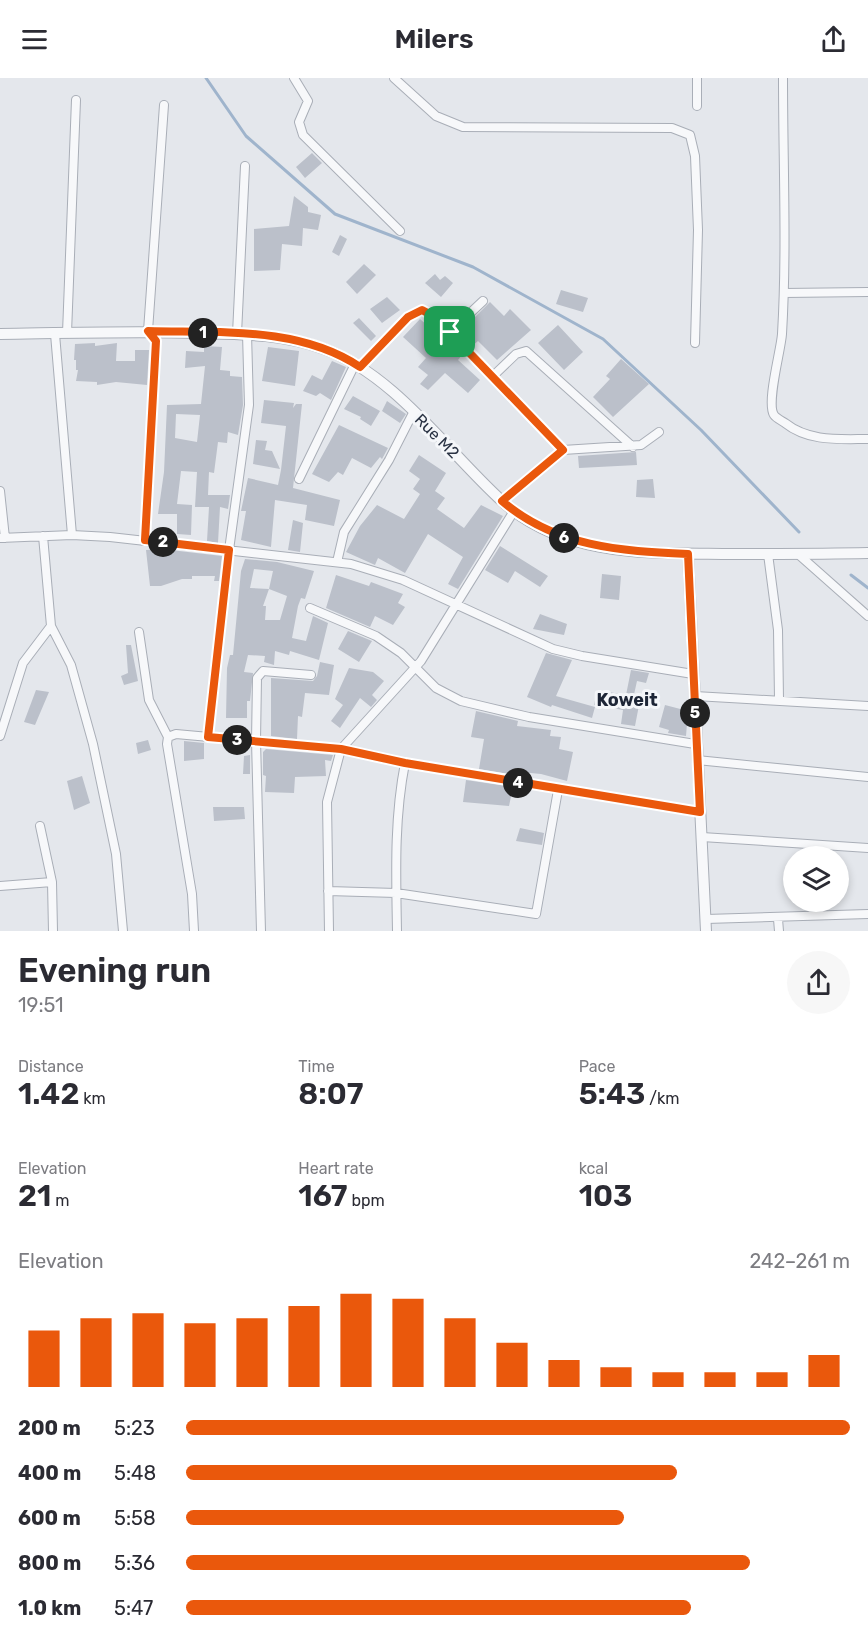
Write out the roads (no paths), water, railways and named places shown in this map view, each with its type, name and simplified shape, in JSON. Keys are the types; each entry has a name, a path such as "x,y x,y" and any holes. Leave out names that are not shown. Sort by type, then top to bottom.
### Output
{"street":[{"path":"294,78 308,101 299,122 303,135 400,231"},
{"path":"394,78 436,116 463,127 672,128 690,135 695,156 698,230 695,343"},
{"path":"697,78 697,106"},
{"path":"783,78 784,293 780,353 772,395 774,416 792,429 808,435 825,439 868,439"},
{"path":"67,333 76,100"},
{"path":"145,540 156,341 148,331 164,105"},
{"path":"208,737 229,550 249,405 242,334 245,166"},
{"path":"784,293 868,292"},
{"path":"450,332 483,301"},
{"path":"299,478 357,365 414,313 429,312 563,450"},
{"name":"Rue M2","path":"0,334 148,331 242,334 300,341 340,355 357,365 413,413 502,501 514,511 550,532 592,546 688,554 868,553"},
{"path":"55,334 72,535"},
{"path":"492,377 516,354 526,351 633,447"},
{"path":"338,562 344,532 389,460 413,413"},
{"path":"502,501 563,450 633,447 648,442 659,432"},
{"path":"0,491 3,538 72,535 145,540 338,562 403,580 518,634 568,653 693,674"},
{"path":"329,931 327,802 341,749 431,647 514,511"},
{"path":"43,536 51,626 71,665 98,763 116,854 123,931"},
{"path":"688,554 695,744 706,931"},
{"path":"768,554 778,630 779,699"},
{"path":"798,554 868,616"},
{"path":"310,608 376,636 415,667 436,688 474,706 571,725 695,744"},
{"path":"0,736 23,663 51,626"},
{"path":"139,632 149,700 168,737 194,931"},
{"path":"261,931 255,741 258,674 263,671 311,675"},
{"path":"695,696 779,699 868,706"},
{"path":"168,737 176,734 341,749 405,763 558,790 700,812"},
{"path":"697,760 868,777"},
{"path":"397,931 396,829 405,763"},
{"path":"328,891 396,893 536,914 558,790"},
{"path":"40,826 52,882 53,931"},
{"path":"702,837 868,848"},
{"path":"0,886 52,882"},
{"path":"706,919 778,919 868,914"},
{"path":"778,919 778,931"}],"waterway":[{"path":"206,78 246,136 335,214 473,267 603,339 701,430 799,532"},
{"path":"851,575 868,588"}],"district":[{"name":"Koweit","path":"627,700"}]}
